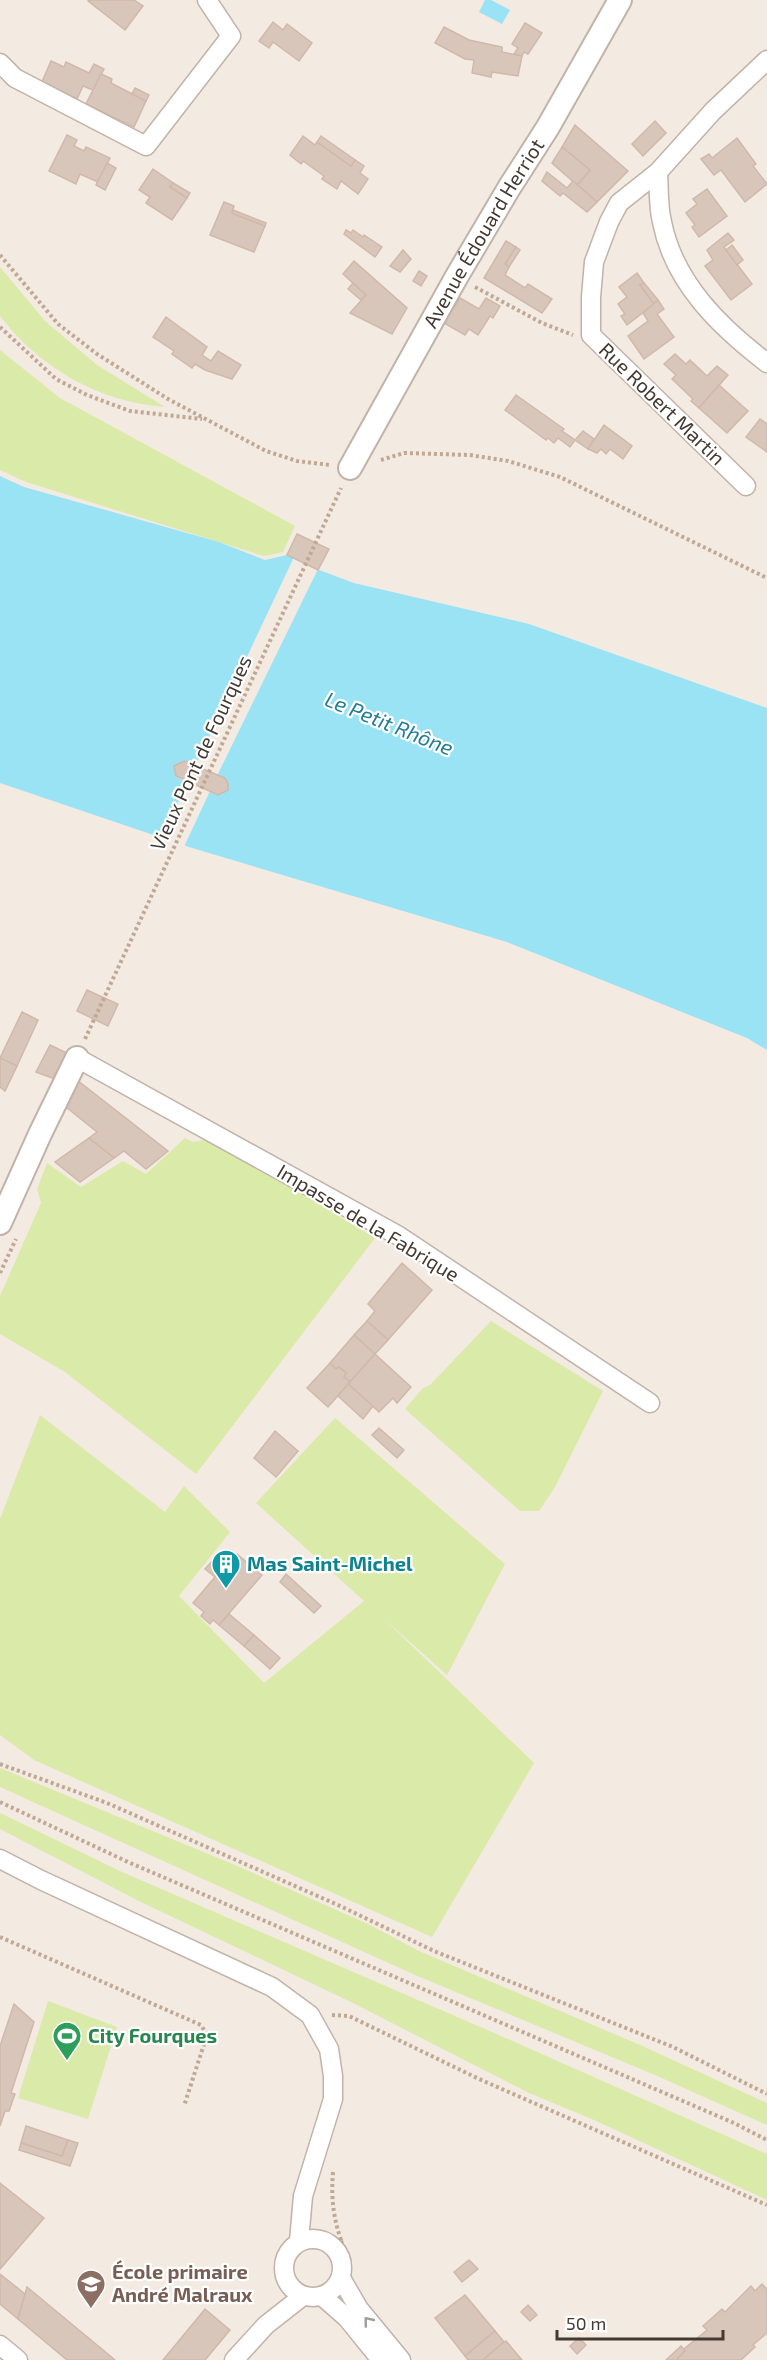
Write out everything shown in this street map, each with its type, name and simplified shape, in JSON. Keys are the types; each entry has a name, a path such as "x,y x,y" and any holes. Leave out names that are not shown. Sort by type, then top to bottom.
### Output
{"street":[{"path":"0,63 15,78 146,146 231,36 207,0"},
{"name":"Avenue Édouard Herriot","path":"350,468 457,276 548,127 620,0"},
{"name":"Rue Robert Martin","path":"746,486 591,334 592,286 594,262 601,241 620,203 658,172 705,118 767,60"},
{"path":"658,172 662,222 672,255 703,305 732,337 767,363"},
{"path":"0,1222 77,1058"},
{"name":"Impasse de la Fabrique","path":"77,1058 399,1236 650,1403"},
{"path":"0,1858 41,1881 272,1987 309,2015 329,2049 333,2076 333,2099 303,2196 299,2241"},
{"path":"303,2196 320,2239"},
{"path":"234,2360 266,2325 305,2292 337,2286 343,2269 336,2250 329,2242 309,2238 291,2247 283,2266 305,2292 347,2318 381,2360"},
{"path":"341,2278 359,2309 401,2360"},
{"path":"0,2345 18,2360"}],"path":[{"path":"0,255 58,324 89,348 168,399 266,451 297,461 350,468 405,453 470,455 508,461 560,477 767,578"},
{"path":"471,284 542,323 576,336 591,334"},
{"path":"0,327 56,379 87,395 130,411 207,419"},
{"name":"Vieux Pont de Fourques","path":"77,1058 96,1012 333,506"},
{"path":"0,1764 107,1803 434,1950 673,2047 767,2094"},
{"path":"0,1802 128,1862 734,2123 767,2140"},
{"path":"0,1937 201,2025 207,2035 184,2106"},
{"path":"327,2007 334,2015 338,2026"},
{"path":"309,2015 349,2016 478,2079 767,2205"},
{"path":"333,2170 334,2220 341,2240 336,2250"}],"green space":[{"path":"0,267 45,321 97,365 165,407 141,404 94,390 52,366 33,351 0,316"},
{"path":"0,350 60,398 295,526 283,552 264,556 26,482 0,470"},
{"path":"185,1138 193,1142 212,1139 375,1238 196,1474 65,1372 0,1334 0,1296 41,1203 37,1189 47,1163 81,1187 123,1161 146,1174"},
{"path":"491,1321 603,1391 555,1487 539,1511 520,1511 405,1409 423,1388 430,1385"},
{"path":"40,1415 165,1512 184,1486 230,1532 179,1596 264,1683 364,1601 256,1503 335,1418 505,1564 447,1675 383,1618 534,1763 432,1937 34,1760 0,1735 0,1519"},
{"path":"0,1768 235,1865 368,1924 419,1951 640,2045 767,2103 767,2125 655,2075 415,1975 0,1787"},
{"path":"0,1813 122,1872 767,2154 767,2200 594,2120 529,2093 351,2002 141,1902 0,1829"},
{"name":"City Fourques","path":"48,2001 117,2027 88,2119 18,2098"}],"water":[{"path":"485,0 491,0 510,10 502,24 479,12"},
{"name":"Le Petit Rhône","path":"0,476 24,487 219,542 265,560 287,555 354,583 529,624 767,708 767,1050 747,1038 507,942 189,847 0,783","holes":["184,761 225,778 228,790 217,795 176,777 175,766"]}],"pier":[{"path":"295,555 319,567 216,778 194,769"},
{"path":"189,779 211,789 183,849 160,841"}],"building":[{"path":"89,0 134,0 143,6 125,30"},
{"path":"273,22 283,30 287,24 312,43 299,61 273,42 269,48 259,41"},
{"path":"525,23 542,33 528,54 524,52 522,56 514,54 518,48 512,44"},
{"path":"444,27 469,40 502,47 502,52 522,56 518,76 492,72 491,77 472,73 474,60 465,59 435,43"},
{"path":"51,61 64,67 66,62 89,73 94,64 104,69 93,90 83,86 77,99 42,82"},
{"path":"101,74 112,79 111,83 146,101 134,127 86,104"},
{"path":"135,88 149,95 146,101 132,94"},
{"path":"655,121 666,133 643,156 632,144"},
{"path":"575,125 628,171 597,202 577,185 590,170 562,147"},
{"path":"67,135 77,140 74,146 84,151 86,147 110,158 98,182 80,174 76,184 49,171"},
{"path":"303,136 315,145 317,142 351,166 355,160 364,166 360,173 368,179 358,194 341,181 337,189 322,179 324,176 303,161 301,164 290,155"},
{"path":"321,136 355,160 351,166 317,142"},
{"path":"737,138 756,164 753,166 767,184 745,202 721,170 714,175 701,159 709,154 712,158"},
{"path":"562,147 590,170 577,185 552,163"},
{"path":"107,163 116,168 105,190 96,185"},
{"path":"153,169 173,183 170,187 187,198 172,220 146,203 150,197 139,190"},
{"path":"547,172 567,188 573,181 597,202 587,212 563,193 560,196 542,181"},
{"path":"173,183 190,193 187,198 170,187"},
{"path":"707,189 727,216 699,237 692,227 695,225 686,213 697,204 693,199"},
{"path":"224,202 234,206 232,213 265,226 254,252 210,235"},
{"path":"233,210 266,223 265,226 232,213"},
{"path":"346,230 351,233 353,230 363,237 364,235 382,247 375,257 344,234"},
{"path":"728,233 734,240 724,247 752,284 731,300 705,266 713,260 707,250"},
{"path":"506,241 516,247 505,264 509,267 505,275 525,288 528,284 552,299 542,313 484,278"},
{"path":"732,245 743,260 737,265 726,250"},
{"path":"516,247 520,250 509,267 505,264"},
{"path":"403,250 411,259 400,272 390,266"},
{"path":"354,261 407,308 392,334 350,313 366,295 343,274"},
{"path":"419,271 427,276 421,286 413,281"},
{"path":"637,273 644,283 640,285 654,304 627,325 621,316 625,314 618,304 627,297 619,287"},
{"path":"353,283 366,295 361,300 348,289"},
{"path":"644,283 658,300 654,304 640,285"},
{"path":"460,298 479,309 486,298 500,306 493,318 490,316 478,335 469,329 465,335 444,323"},
{"path":"658,300 664,309 657,314 674,337 644,359 628,336 648,321 643,313"},
{"path":"166,317 207,347 202,355 211,361 218,351 241,365 232,379 205,370 195,364 192,368 172,354 174,351 153,337"},
{"path":"675,354 686,364 690,360 707,376 717,366 728,375 699,408 672,379 676,375 664,364"},
{"path":"719,385 748,411 727,433 699,408"},
{"path":"516,395 564,429 562,431 575,440 570,447 558,438 554,443 548,438 546,440 505,410"},
{"path":"760,419 767,424 767,452 746,437"},
{"path":"604,425 632,446 623,459 610,449 606,454 601,449 597,453 588,449"},
{"path":"583,431 594,439 588,449 575,440"},
{"path":"297,534 329,549 318,570 287,555"},
{"path":"184,761 225,778 228,790 218,795 176,776 174,766"},
{"path":"87,990 118,1004 108,1026 77,1011"},
{"path":"22,1012 38,1020 17,1066 0,1058"},
{"path":"50,1045 67,1053 55,1079 36,1072"},
{"path":"0,1058 17,1066 5,1091 0,1087"},
{"path":"77,1080 168,1151 146,1169 124,1151 114,1158 89,1138 97,1132 66,1107"},
{"path":"89,1138 114,1158 80,1182 55,1162"},
{"path":"402,1263 432,1290 388,1340 367,1321 375,1311 368,1304"},
{"path":"367,1321 388,1340 375,1354 354,1335"},
{"path":"354,1335 375,1354 350,1382 344,1377 346,1373 339,1367 336,1369 330,1363"},
{"path":"375,1354 411,1387 397,1403 393,1398 379,1412 348,1384"},
{"path":"330,1363 336,1369 339,1367 346,1373 344,1377 350,1382 328,1407 307,1388"},
{"path":"348,1384 373,1406 363,1419 338,1396"},
{"path":"379,1428 404,1450 397,1458 372,1435"},
{"path":"275,1431 298,1451 276,1477 254,1458"},
{"name":"Mas Saint-Michel","path":"237,1554 262,1575 219,1625 213,1620 210,1624 201,1616 204,1612 193,1603 215,1577 205,1569 218,1555 229,1564"},
{"path":"286,1574 321,1606 314,1613 280,1582"},
{"path":"229,1614 254,1635 244,1646 219,1625"},
{"path":"254,1635 280,1658 270,1669 244,1646"},
{"path":"14,2004 34,2022 11,2093 15,2094 9,2111 5,2111 0,2126 0,2046"},
{"path":"26,2126 68,2140 62,2156 21,2143"},
{"path":"68,2140 78,2143 70,2166 19,2150 21,2143 62,2156"},
{"path":"0,2183 44,2218 0,2269"},
{"path":"469,2260 478,2269 462,2282 454,2272"},
{"path":"0,2274 25,2294 18,2319 0,2304"},
{"path":"762,2284 767,2289 767,2333 741,2360 676,2360 685,2351 684,2349 707,2330 703,2326 722,2309 725,2312 751,2286 755,2291"},
{"path":"27,2287 115,2360 67,2360 18,2319"},
{"path":"465,2295 495,2331 465,2356 435,2318"},
{"path":"528,2305 537,2315 530,2321 521,2312"},
{"path":"205,2309 230,2330 205,2360 163,2360"},
{"path":"495,2331 504,2342 483,2360 468,2360 465,2356"},
{"path":"579,2338 586,2345 577,2354 570,2346"},
{"path":"506,2341 522,2360 483,2360 504,2342"},
{"path":"681,2346 685,2351 676,2360 666,2360"}],"place":[{"name":"Mas Saint-Michel","path":"226,1590"},
{"name":"City Fourques","path":"67,2062"},
{"name":"École primaire André Malraux","path":"91,2310"}]}
